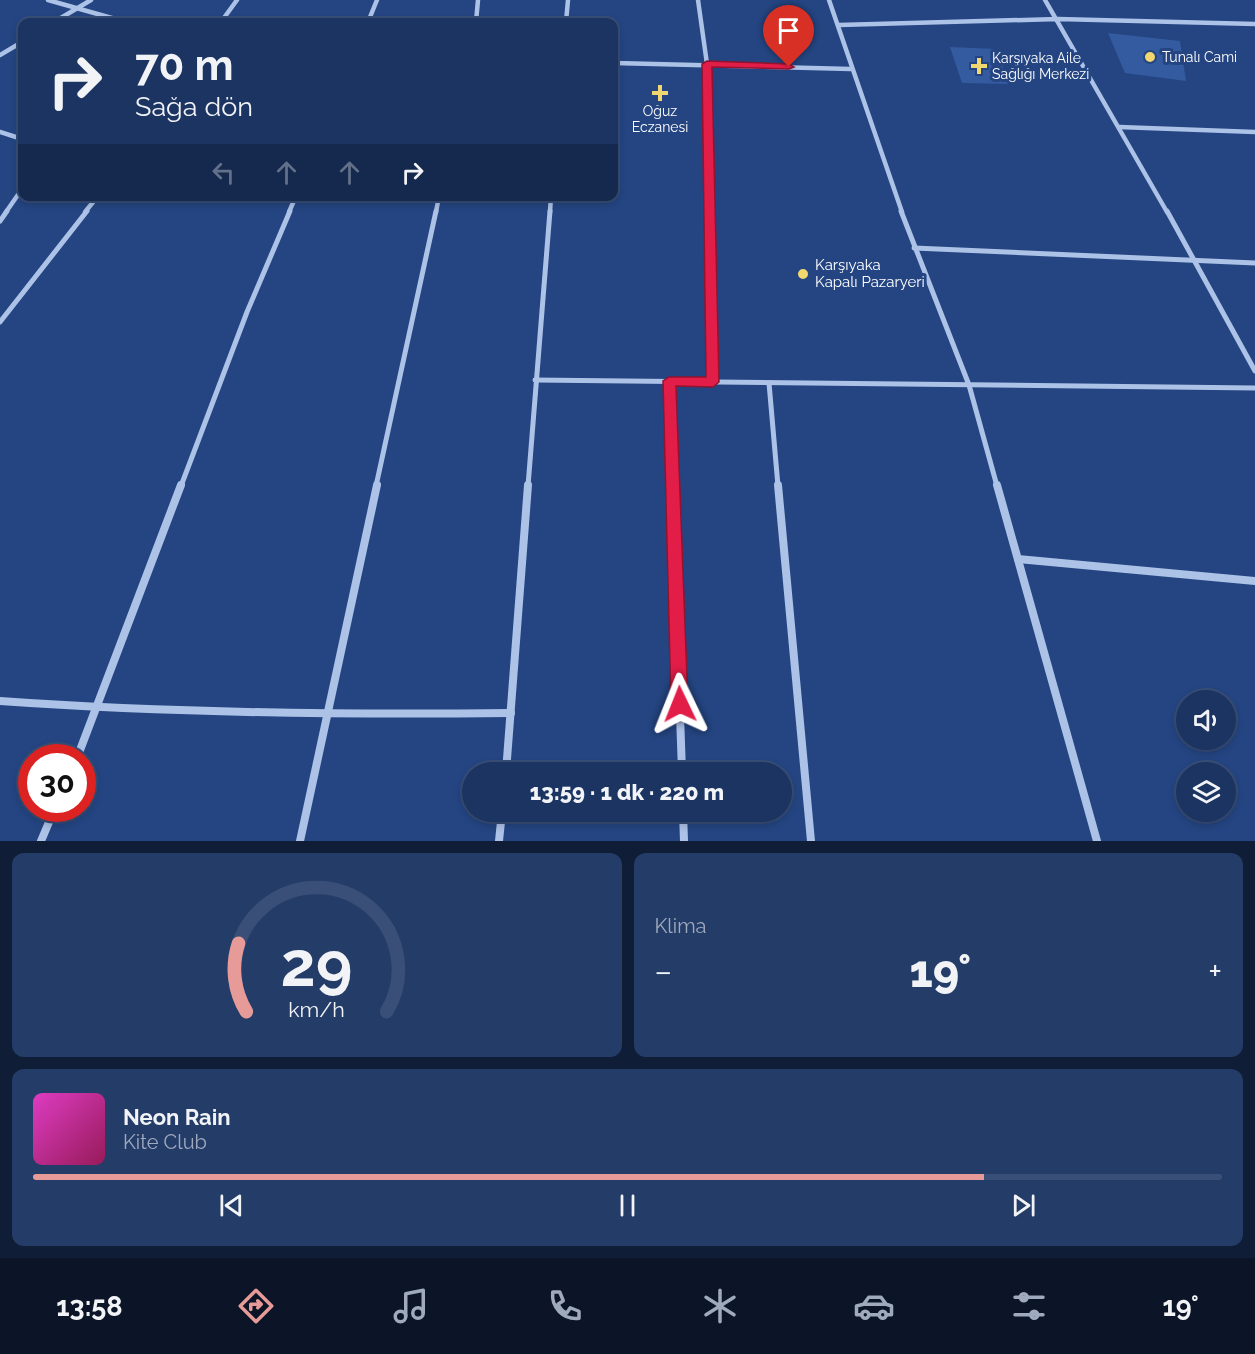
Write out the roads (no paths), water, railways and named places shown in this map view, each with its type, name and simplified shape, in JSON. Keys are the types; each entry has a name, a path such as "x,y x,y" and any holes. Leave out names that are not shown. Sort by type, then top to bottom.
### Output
{"street":[{"path":"48,0 111,18"},
{"path":"61,18 91,0"},
{"path":"224,18 237,0"},
{"path":"370,18 377,0"},
{"path":"476,18 478,0"},
{"path":"566,18 568,0"},
{"path":"698,0 707,64 713,382"},
{"path":"829,0 839,25 851,69 915,248 969,385 1097,841"},
{"path":"1045,0 1195,260 1255,371"},
{"path":"839,25 1058,19 1255,24"},
{"path":"0,55 18,44"},
{"path":"618,63 851,69"},
{"path":"1119,127 1255,132"},
{"path":"0,132 18,138"},
{"path":"0,221 18,195"},
{"path":"0,322 94,201"},
{"path":"82,744 247,312 294,201"},
{"path":"300,841 438,201"},
{"path":"507,762 551,201"},
{"path":"915,248 1255,263"},
{"path":"535,380 1255,388"},
{"path":"669,381 682,762"},
{"path":"769,383 811,841"},
{"path":"1018,559 1255,581"},
{"path":"0,701 97,709 326,715 511,713"},
{"path":"41,841 49,822"},
{"path":"499,841 501,822"},
{"path":"683,822 684,841"}],"place":[{"name":"Tunalı Cami","path":"1150,57"},
{"name":"Karşıyaka Aile Sağlığı Merkezi","path":"979,66"},
{"name":"Oğuz Eczanesi","path":"660,93"},
{"name":"Karşıyaka Kapalı Pazaryeri","path":"803,274"}]}
